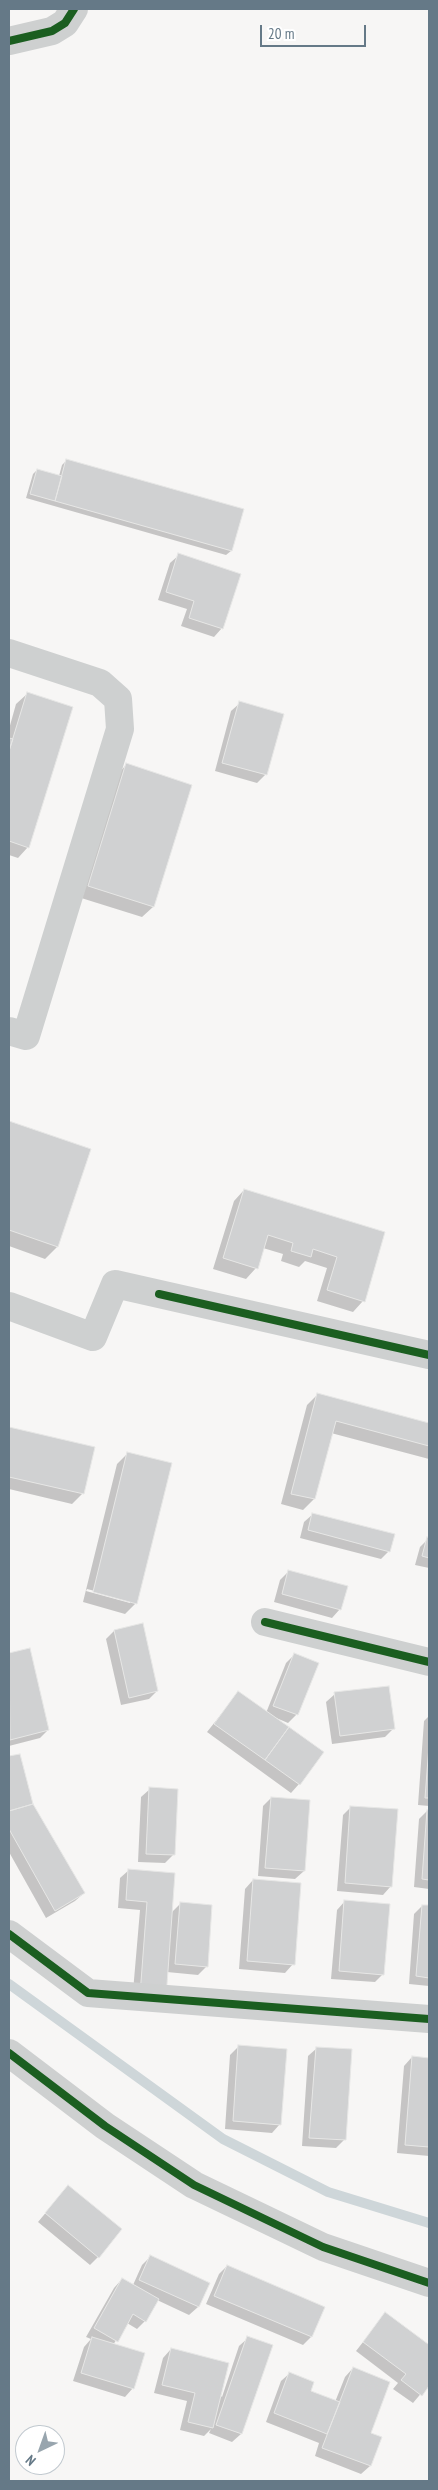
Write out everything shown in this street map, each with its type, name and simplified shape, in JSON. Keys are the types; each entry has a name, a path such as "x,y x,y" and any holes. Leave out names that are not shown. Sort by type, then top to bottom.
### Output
{"street":[{"path":"9,41 52,31 64,24 74,9"},
{"path":"9,653 100,683 118,699 120,729 26,1036 9,1031"},
{"path":"9,1306 93,1337 115,1284 429,1355"},
{"path":"265,1622 429,1662"},
{"path":"9,1934 88,1993 429,2019"},
{"path":"9,2053 105,2126 194,2185 323,2247 429,2283"}],"building":[{"path":"66,459 244,509 232,551 55,501"},
{"path":"37,469 62,476 55,501 30,494"},
{"path":"178,553 241,574 223,629 189,618 194,601 166,592"},
{"path":"27,692 73,707 29,848 9,841 9,751"},
{"path":"239,701 284,714 267,775 222,763"},
{"path":"9,738 13,739 9,751"},
{"path":"126,763 192,785 154,907 88,886"},
{"path":"9,1121 91,1149 58,1247 9,1230"},
{"path":"244,1189 385,1232 365,1302 327,1290 337,1257 313,1249 311,1257 291,1251 293,1243 268,1235 258,1269 223,1258"},
{"path":"317,1393 429,1423 429,1446 336,1421 315,1499 291,1494"},
{"path":"9,1427 95,1447 84,1494 9,1477"},
{"path":"127,1452 172,1463 137,1604 93,1592"},
{"path":"312,1513 395,1534 390,1552 308,1530"},
{"path":"427,1537 429,1538 429,1558 422,1556"},
{"path":"288,1570 348,1586 341,1610 282,1594"},
{"path":"143,1623 158,1691 129,1698 114,1630"},
{"path":"30,1648 49,1730 10,1740 9,1653"},
{"path":"294,1653 319,1663 298,1715 273,1706"},
{"path":"389,1686 395,1729 340,1736 334,1692"},
{"path":"238,1691 289,1727 265,1760 214,1724"},
{"path":"289,1727 324,1752 300,1785 265,1760"},
{"path":"429,1746 429,1798 425,1798"},
{"path":"20,1754 33,1804 9,1811 9,1756"},
{"path":"149,1787 178,1789 175,1855 146,1854"},
{"path":"271,1797 310,1800 305,1871 265,1868"},
{"path":"33,1804 85,1893 55,1911 9,1829 9,1811"},
{"path":"350,1806 398,1809 392,1887 345,1883"},
{"path":"427,1810 429,1810 429,1880 422,1879"},
{"path":"128,1869 175,1873 166,1998 140,1995 147,1902 126,1900"},
{"path":"253,1879 301,1883 295,1965 247,1961"},
{"path":"344,1900 390,1904 384,1975 339,1971"},
{"path":"180,1902 212,1905 208,1967 175,1964"},
{"path":"422,1905 429,1905 429,1978 416,1976"},
{"path":"238,2045 287,2049 281,2125 233,2121"},
{"path":"316,2047 352,2049 346,2140 309,2138"},
{"path":"412,2056 429,2058 429,2147 405,2145"},
{"path":"68,2185 122,2229 99,2258 45,2213"},
{"path":"150,2255 210,2283 199,2307 139,2280"},
{"path":"227,2265 325,2307 312,2337 214,2296"},
{"path":"122,2278 159,2299 146,2322 133,2314 118,2342 94,2328"},
{"path":"385,2312 428,2344 429,2342 429,2386 422,2396 401,2380 406,2374 363,2342"},
{"path":"247,2336 273,2345 242,2434 216,2425"},
{"path":"92,2337 145,2353 134,2389 81,2373"},
{"path":"171,2348 229,2363 213,2428 188,2422 195,2393 162,2385"},
{"path":"353,2367 390,2382 371,2433 382,2437 371,2466 322,2448"},
{"path":"289,2372 314,2382 311,2391 340,2402 327,2434 274,2413"}],"waterway":[{"path":"9,1984 223,2139 328,2192 429,2223"}],"cycle path":[{"path":"9,41 52,31 65,23 74,9"},
{"path":"159,1294 429,1355"},
{"path":"265,1622 429,1662"},
{"path":"9,1934 88,1993 429,2019"},
{"path":"9,2053 105,2126 194,2185 323,2247 429,2283"}]}
